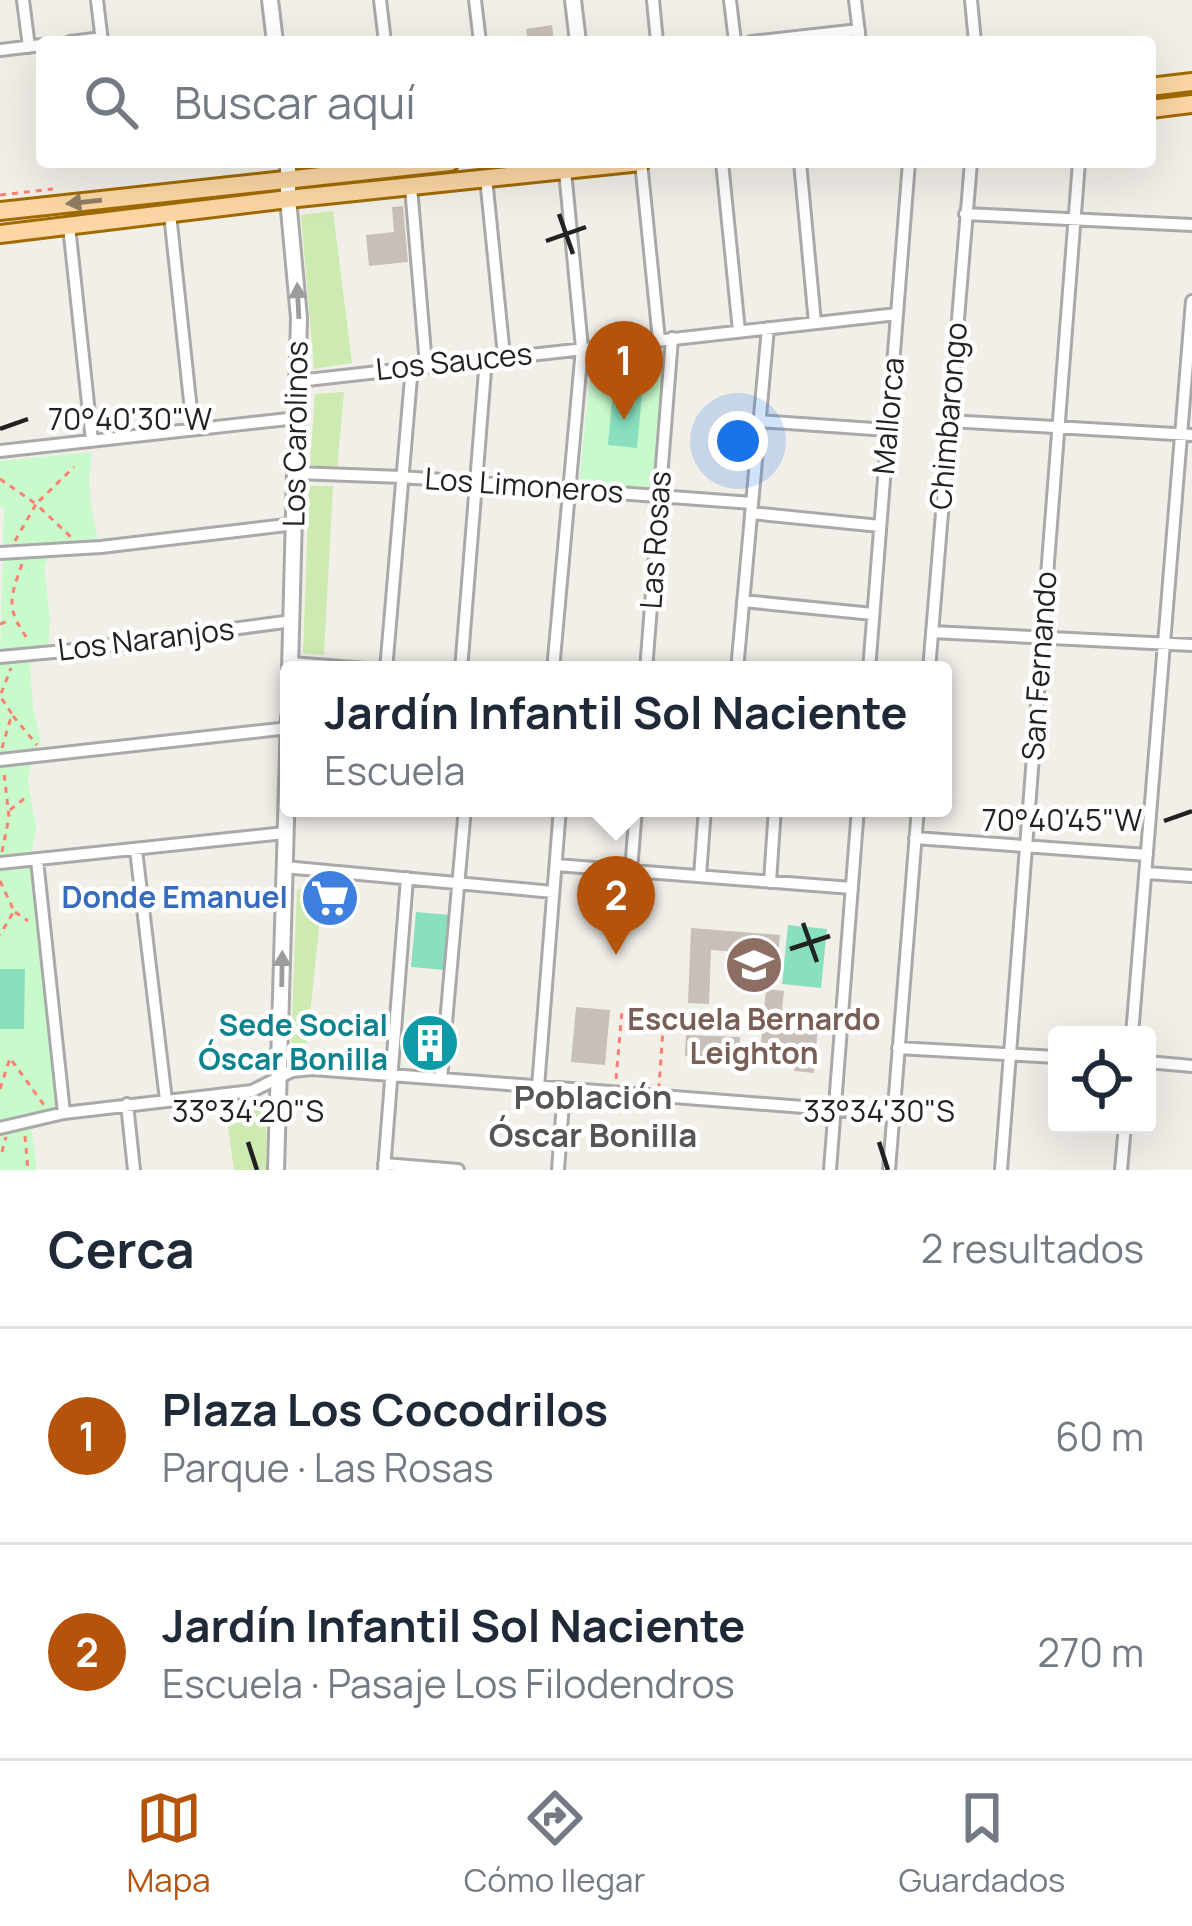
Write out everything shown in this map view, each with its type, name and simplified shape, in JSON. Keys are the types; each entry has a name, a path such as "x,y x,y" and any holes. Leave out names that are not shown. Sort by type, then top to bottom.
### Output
{"main road":[{"path":"1156,86 1192,82"},
{"path":"1156,108 1192,104"},
{"path":"0,211 376,168"},
{"path":"0,234 170,214 288,180 411,187 590,168"}],"street":[{"path":"0,50 35,46 23,0"},
{"path":"98,0 102,36"},
{"path":"270,0 274,36"},
{"path":"380,0 384,36"},
{"path":"475,0 479,36"},
{"path":"573,0 577,36"},
{"path":"652,0 656,36"},
{"path":"730,0 734,36"},
{"path":"855,0 859,36"},
{"path":"970,0 974,36"},
{"name":"Las Rosas","path":"642,168 666,339 647,661"},
{"path":"723,168 739,331"},
{"path":"801,168 814,323"},
{"name":"Mallorca","path":"870,661 909,168"},
{"name":"Chimbarongo","path":"930,661 969,168"},
{"name":"San Fernando","path":"1001,1170 1078,168"},
{"path":"554,661 582,348 565,171"},
{"path":"486,178 504,356"},
{"name":"Los Carolinos","path":"288,180 299,318 291,661"},
{"path":"411,187 426,365"},
{"path":"170,214 193,430"},
{"path":"965,214 1192,225"},
{"path":"69,226 92,441"},
{"path":"1133,1026 1186,435 1192,302"},
{"name":"Los Sauces","path":"298,381 897,314"},
{"path":"738,661 768,328"},
{"path":"462,661 485,358"},
{"path":"383,661 412,366"},
{"path":"0,451 297,418"},
{"path":"760,421 888,430"},
{"path":"949,421 1186,435"},
{"name":"Los Limoneros","path":"296,473 659,496 880,526"},
{"path":"4,553 63,551 295,524"},
{"path":"743,601 873,614"},
{"name":"Los Naranjos","path":"0,657 292,621"},
{"path":"932,632 1192,645"},
{"path":"3,758 280,729"},
{"path":"276,1170 286,817"},
{"path":"441,1079 464,817"},
{"path":"538,1087 559,817"},
{"path":"631,871 635,817"},
{"path":"700,876 704,817"},
{"path":"770,882 775,817"},
{"path":"830,1170 857,817"},
{"path":"889,1170 917,817"},
{"path":"0,861 285,833"},
{"path":"915,838 1147,855"},
{"path":"136,850 166,1100"},
{"path":"37,860 58,1114"},
{"path":"556,865 852,888"},
{"path":"284,866 554,892"},
{"path":"1146,873 1192,876"},
{"path":"407,878 384,1167 458,1170"},
{"path":"898,1048 1048,1056"},
{"path":"1156,1064 1192,1066"},
{"path":"0,1128 58,1114 252,1091 292,1071 313,1069 893,1114"},
{"path":"558,1170 564,1088"},
{"path":"127,1104 134,1170"},
{"path":"1121,1170 1124,1134"}],"path":[{"path":"4,553 36,504 74,467"},
{"path":"0,479 36,504 83,549"},
{"path":"26,553 11,596 13,620 38,653"},
{"path":"0,624 13,620"},
{"path":"16,656 1,696 42,756"},
{"path":"0,861 8,823 3,758 12,714"},
{"path":"8,811 26,798"},
{"path":"0,819 8,823"},
{"path":"0,881 14,911 28,921"},
{"path":"0,935 14,911"},
{"path":"615,1093 622,1011 664,1014 659,1096"},
{"path":"0,1089 10,1058 58,1114"},
{"path":"20,1124 27,1142 28,1170"}],"green space":[{"path":"333,211 352,363 314,369 301,215"},
{"path":"666,350 659,488 579,482 592,358"},
{"path":"613,390 642,393 637,448 608,445"},
{"path":"344,392 337,469 310,465 315,394"},
{"path":"92,452 90,495 98,538 53,545 44,567 49,643 29,650 41,743 32,757 28,781 36,827 32,853 56,1108 30,1118 37,1170 0,1170 4,508 0,507 0,461"},
{"path":"309,486 333,486 324,655 303,653"},
{"path":"297,889 323,891 307,1043 291,1043"},
{"path":"416,912 450,915 445,970 411,967"},
{"path":"788,925 827,929 821,988 782,984"},
{"path":"0,969 25,969 24,1029 0,1029"},
{"path":"267,1106 266,1170 234,1170 226,1113"}],"building":[{"path":"552,25 553,36 527,36 526,29"},
{"path":"403,206 408,262 369,266 366,235 394,232 392,207"},
{"path":"691,928 780,935 778,955 711,950 709,1004 688,1003"},
{"path":"766,989 784,991 782,1009 819,1012 814,1073 794,1071 795,1067 745,1065 745,1060 685,1056 686,1035 740,1037 740,1043 761,1044"},
{"path":"576,1007 610,1010 605,1065 571,1062"}],"place":[{"name":"Plaza Los Cocodrilos","path":"624,420"},
{"name":"Donde Emanuel","path":"330,898"},
{"name":"Jardín Infantil Sol Naciente","path":"616,955"},
{"name":"Escuela Bernardo Leighton","path":"754,965"},
{"name":"Sede Social Óscar Bonilla","path":"430,1043"}],"district":[{"name":"Población Óscar Bonilla","path":"593,1116"}]}
